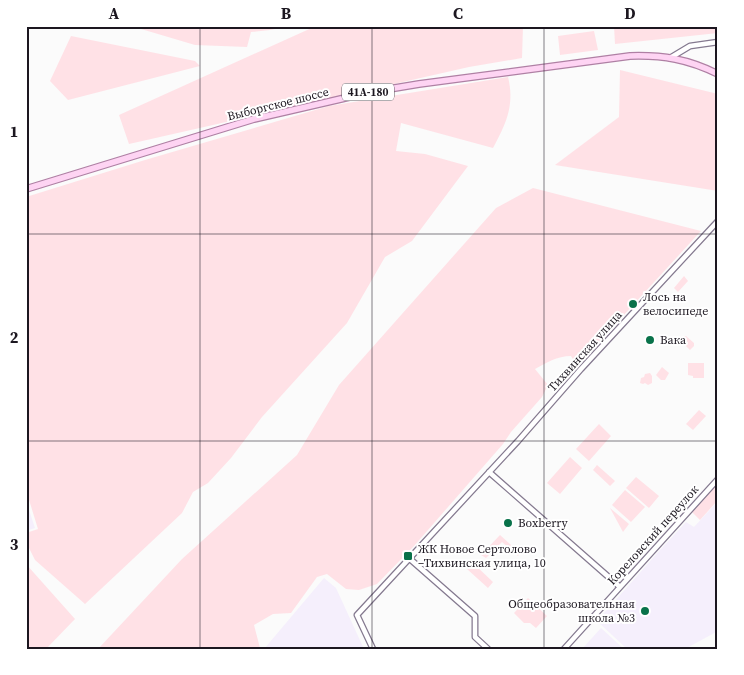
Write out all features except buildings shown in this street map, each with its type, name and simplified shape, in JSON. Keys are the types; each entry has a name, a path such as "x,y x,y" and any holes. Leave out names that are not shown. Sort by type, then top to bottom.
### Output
{"main road":[{"name":"Выборгское шоссе","path":"26,189 254,119 371,92 419,84 604,59 652,56 691,62 718,74"}],"street":[{"path":"670,58 690,46 718,42"},
{"name":"Тихвинская улица","path":"373,649 357,615 718,221"},
{"path":"489,472 620,587"},
{"name":"Кореловский переулок","path":"564,649 718,478"},
{"path":"410,559 475,616 474,637 488,649"}],"shaded area":[{"path":"131,26 290,26 251,32 247,47 195,45"},
{"path":"316,26 523,26 522,58 469,67 129,144 119,115"},
{"path":"614,26 718,26 718,33 615,44"},
{"path":"594,31 598,50 560,55 558,36"},
{"path":"71,36 195,61 200,66 68,100 50,81"},
{"path":"620,70 718,94 718,191 555,165 619,117"},
{"path":"508,77 510,105 502,131 493,148 401,123 396,151 425,154 468,166 412,241 385,257 347,323 262,417 231,458 208,483 193,492 182,513 85,604 35,560 26,542 26,533 38,529 26,490 26,197 329,106"},
{"path":"533,188 701,231 577,366 571,356 566,356 552,360 535,369 548,385 542,397 414,546 377,584 359,590 346,589 327,574 317,577 291,613 273,614 254,625 259,649 98,649 182,559 297,455 339,385 496,208"},
{"path":"684,276 688,281 678,292 674,288"},
{"path":"686,336 694,343 690,350 681,341"},
{"path":"688,363 704,363 704,378 693,378 693,376 688,375"},
{"path":"662,367 669,373 665,380 661,380 656,375"},
{"path":"650,373 652,383 648,385 640,383 641,378 645,374"},
{"path":"699,410 706,416 693,430 686,424"},
{"path":"599,424 611,436 589,461 576,449"},
{"path":"570,457 582,468 560,494 547,483"},
{"path":"597,465 615,481 610,486 593,470"},
{"path":"636,477 659,496 649,508 626,488"},
{"path":"718,483 718,500 700,520 691,511"},
{"path":"625,490 645,507 631,522 612,505"},
{"path":"26,501 35,528 26,531"},
{"path":"718,501 718,631 685,649 627,649 597,621 686,522 694,527"},
{"path":"610,508 629,524 623,532"},
{"path":"500,535 520,553 518,556 502,542 486,558 481,555"},
{"path":"473,563 493,582 488,588 467,569"},
{"path":"26,564 75,619 46,649 26,649"},
{"path":"324,578 336,588 364,649 264,649"},
{"path":"528,598 547,616 536,628 530,623 524,623 514,613"},
{"path":"601,628 624,649 582,649"}],"place":[{"name":"Лось на велосипеде","path":"633,304"},
{"name":"Вака","path":"650,340"},
{"name":"Boxberry","path":"508,523"},
{"name":"ЖК Новое Сертолово –Тихвинская улица, 10","path":"408,556"},
{"name":"Общеобразовательная школа №3","path":"645,611"}]}
